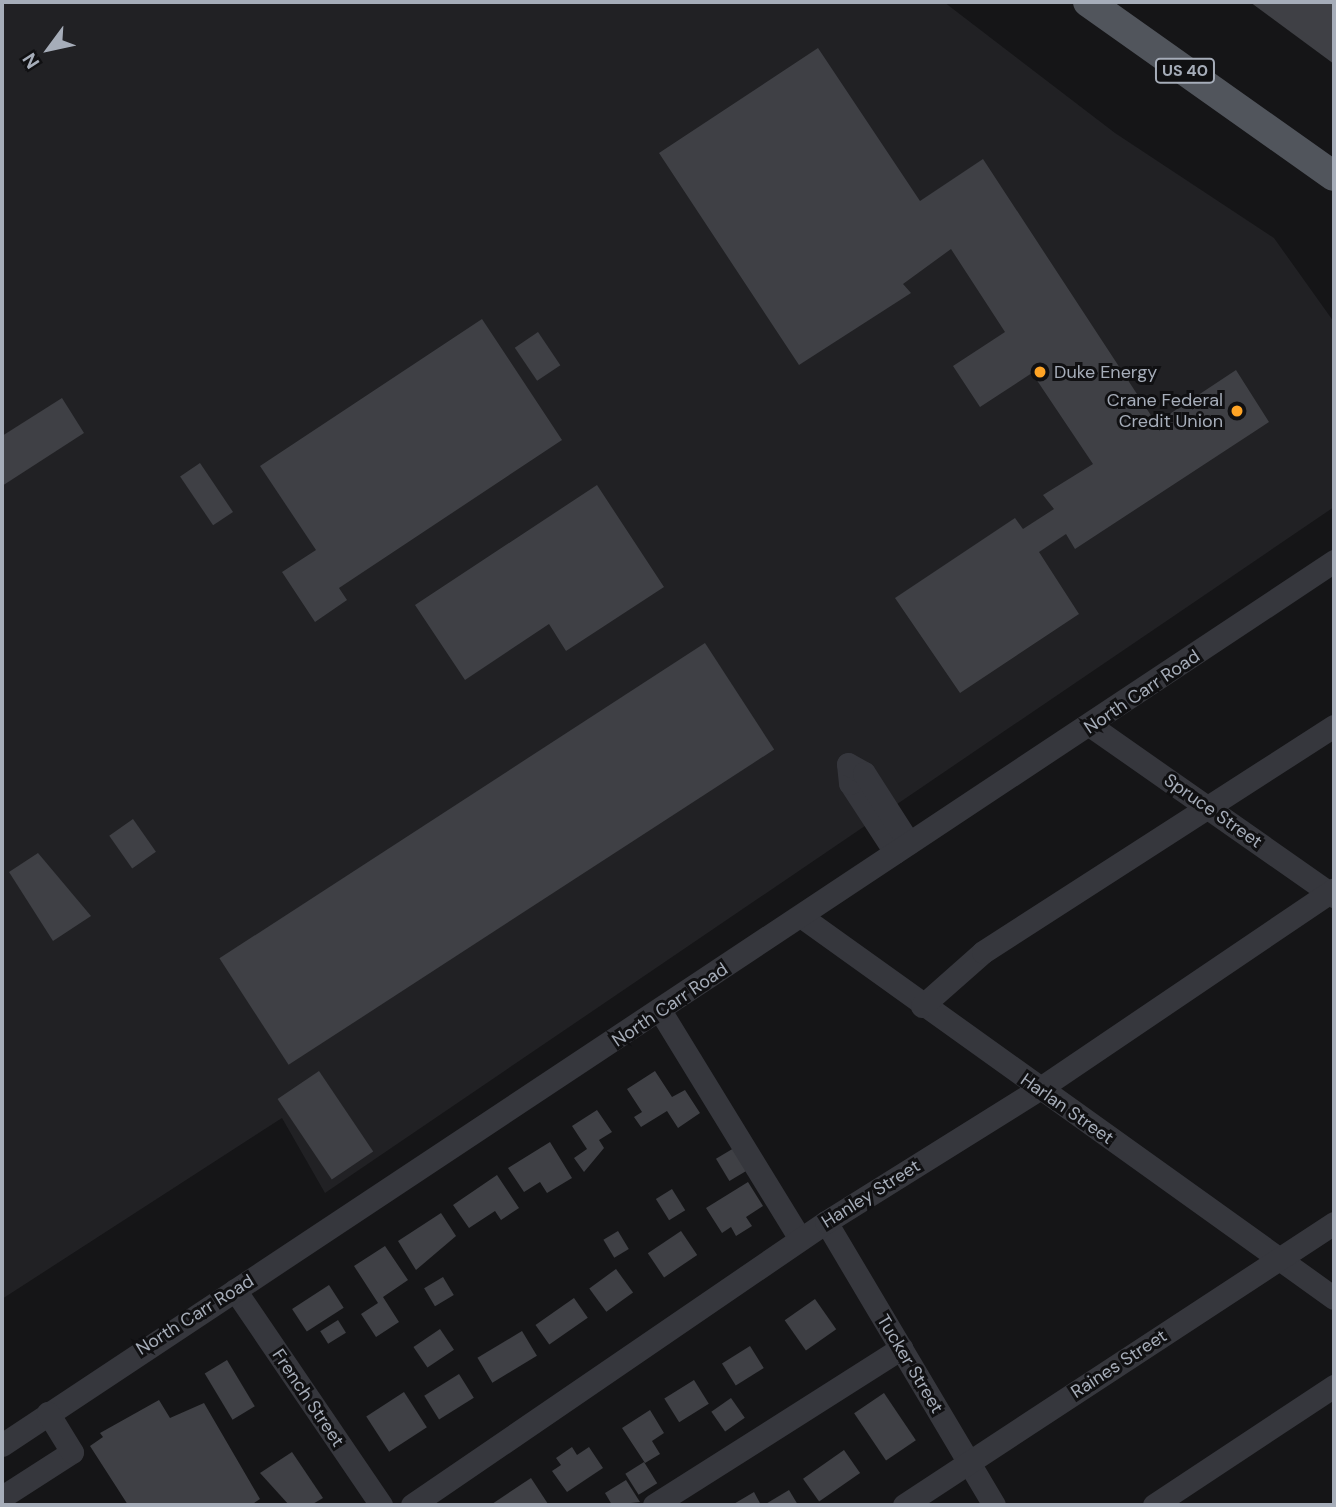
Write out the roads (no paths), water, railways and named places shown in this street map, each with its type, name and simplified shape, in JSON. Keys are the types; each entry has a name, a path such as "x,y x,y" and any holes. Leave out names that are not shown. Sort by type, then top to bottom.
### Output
{"main road":[{"name":"US 40","path":"1088,2 1334,176"}],"street":[{"name":"North Carr Road","path":"2,1445 661,1012 1334,561"},
{"name":"Spruce Street","path":"1091,726 1333,892"},
{"path":"922,1006 983,952 1334,726"},
{"name":"Hanley Street","path":"412,1505 826,1222 1039,1089 1333,892"},
{"name":"Harlan Street","path":"802,917 922,1006 1334,1298"},
{"path":"661,1012 800,1240"},
{"name":"Tucker Street","path":"826,1222 994,1505"},
{"name":"Raines Street","path":"904,1505 1334,1223"},
{"name":"French Street","path":"235,1290 381,1505"},
{"path":"654,1505 901,1348"},
{"path":"1154,1505 1334,1386"},
{"path":"2,1497 72,1452 48,1413"}],"place":[{"name":"Duke Energy","path":"1040,372"},
{"name":"Crane Federal Credit Union","path":"1237,411"}]}
